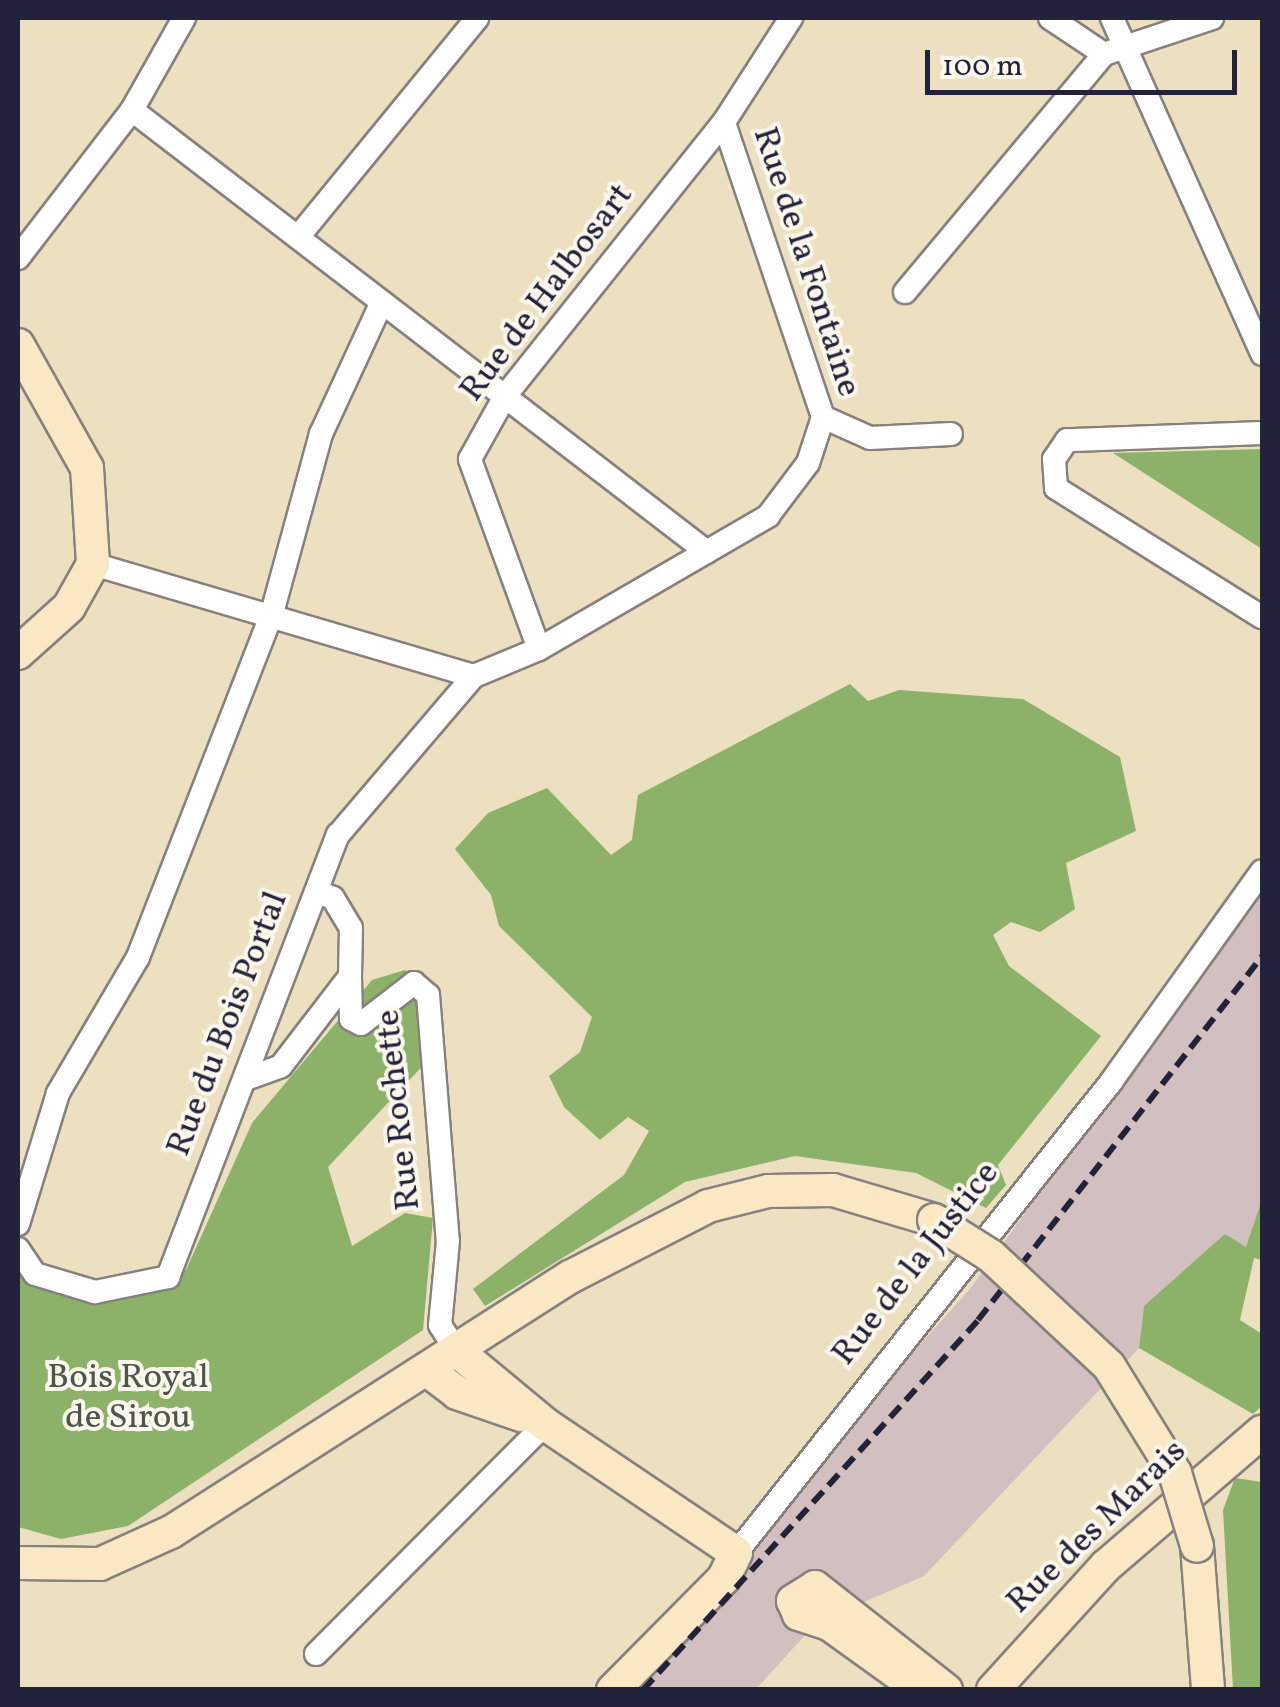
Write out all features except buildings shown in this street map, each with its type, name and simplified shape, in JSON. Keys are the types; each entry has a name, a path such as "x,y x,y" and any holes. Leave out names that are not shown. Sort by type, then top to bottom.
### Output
{"street":[{"path":"18,258 132,110 184,18"},
{"path":"298,236 477,18"},
{"name":"Rue de Halbosart","path":"539,649 470,459 505,396 724,122 791,18"},
{"path":"1050,18 1114,53"},
{"path":"1112,18 1114,53 1262,354"},
{"path":"905,292 1114,53 1212,18"},
{"path":"132,110 706,552"},
{"name":"Rue de la Fontaine","path":"539,649 768,516 808,463 824,417 724,122"},
{"path":"18,1224 41,1131 138,957 272,612 321,434 382,302"},
{"path":"18,345 87,468 93,564 69,607 18,653"},
{"path":"824,417 870,438 951,434"},
{"path":"1262,433 1067,440 1054,459 1056,488 1262,617"},
{"path":"93,564 272,612 474,676 539,649"},
{"name":"Rue du Bois Portal","path":"18,1249 36,1274 95,1292 168,1277 338,836 474,676"},
{"name":"Rue de la Justice","path":"613,1690 724,1578 736,1553 1111,1082 1262,871"},
{"name":"Rue Rochette","path":"316,891 333,898 352,928 351,1019 362,1024 414,983 428,995 448,1241 440,1325 456,1350"},
{"name":"Rue Rochette","path":"246,1079 281,1066 350,976"},
{"path":"18,1564 100,1564 172,1532 642,1235 708,1206 768,1191 833,1190 934,1220 991,1256 1109,1366 1175,1473 1197,1546 1208,1690"},
{"path":"456,1350 545,1424 736,1553"},
{"path":"427,1370 456,1393 545,1424"},
{"path":"316,1654 545,1424"},
{"name":"Rue des Marais","path":"993,1690 1106,1566 1262,1432"},
{"path":"921,1690 829,1624 800,1614 793,1600 815,1587 946,1690"}],"shaded area":[{"path":"1262,886 1262,1199 1246,1248 1144,1306 1139,1348 924,1576 816,1623 756,1689 609,1690 970,1289"}],"green space":[{"path":"1262,449 1262,549 1113,453"},
{"path":"850,684 868,701 899,690 1023,699 1120,757 1136,831 1066,863 1075,909 1040,932 1011,922 993,935 1009,966 1101,1036 998,1165 1006,1185 986,1208 916,1173 795,1156 685,1182 485,1306 473,1289 624,1175 649,1131 628,1117 600,1140 564,1107 549,1076 580,1052 592,1017 499,926 491,895 455,849 488,813 547,788 611,855 632,840 638,795"},
{"name":"Bois Royal de Sirou","path":"405,970 428,995 429,1059 328,1167 352,1246 405,1213 433,1218 423,1330 128,1526 61,1539 18,1527 18,1249 36,1274 95,1292 186,1270 252,1123 372,980"},
{"path":"1262,1199 1262,1260 1254,1258 1240,1320 1262,1334 1262,1406 1253,1414 1139,1348 1144,1306 1225,1234 1246,1247"},
{"path":"1235,1478 1262,1482 1262,1689 1233,1689 1223,1510"}],"railway":[{"path":"643,1690 978,1320 1262,956"}]}
